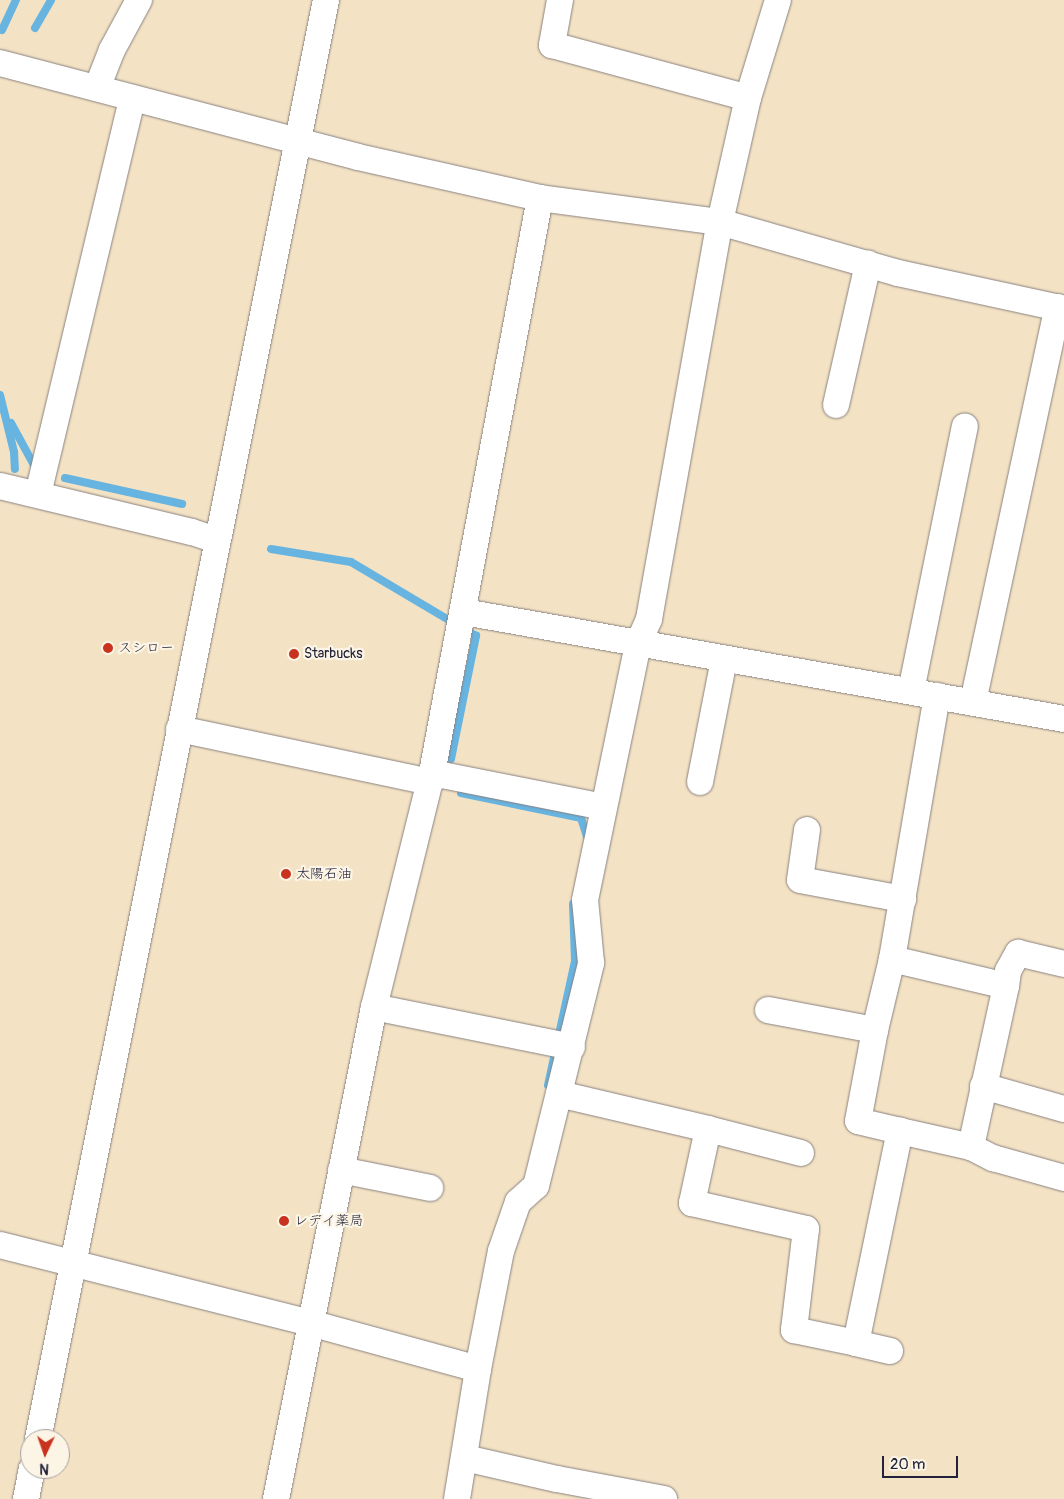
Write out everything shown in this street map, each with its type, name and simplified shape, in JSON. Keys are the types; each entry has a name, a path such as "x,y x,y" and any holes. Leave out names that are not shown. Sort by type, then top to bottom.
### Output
{"street":[{"path":"97,88 112,50 138,0"},
{"path":"40,1429 178,729 326,0"},
{"path":"560,0 552,45 748,98"},
{"path":"457,1499 478,1369 501,1252 518,1202 536,1186 559,1094 560,1045 591,963 585,900 638,644 649,619 720,222 748,98 778,0"},
{"path":"0,63 298,142 540,198 720,222 868,264 1061,308 973,702"},
{"path":"38,494 132,98"},
{"path":"276,1499 374,1007 431,778 464,612 540,198"},
{"path":"836,405 868,264"},
{"path":"912,691 965,426"},
{"path":"0,486 192,532 217,540"},
{"path":"464,612 724,660 912,691 1064,719"},
{"path":"700,782 724,660"},
{"path":"937,696 892,959 875,1030 858,1121 971,1148 993,1158 1064,1178"},
{"path":"178,729 431,778 604,807"},
{"path":"807,830 800,880 903,899"},
{"path":"971,1148 1008,971 1018,952 1064,964"},
{"path":"892,959 1006,986"},
{"path":"374,1007 560,1045"},
{"path":"768,1010 875,1030"},
{"path":"983,1086 1064,1109"},
{"path":"559,1094 801,1153"},
{"path":"708,1129 692,1203 806,1229 794,1330 890,1351"},
{"path":"856,1343 900,1131"},
{"path":"341,1170 430,1188"},
{"path":"0,1245 310,1323 478,1369"},
{"path":"465,1458 557,1479 664,1499"},
{"path":"26,1499 30,1479"}],"waterway":[{"path":"2,30 16,0"},
{"path":"35,28 51,0"},
{"path":"0,395 14,452 15,469"},
{"path":"11,423 35,467"},
{"path":"65,478 182,504"},
{"path":"271,549 351,562 447,619"},
{"path":"451,759 476,636 469,632"},
{"path":"461,793 581,818 588,839"},
{"path":"548,1085 575,961 573,904"}],"place":[{"name":"スシロー","path":"108,648"},
{"name":"Starbucks","path":"294,654"},
{"name":"太陽石油","path":"286,874"},
{"name":"レデイ薬局","path":"284,1221"}]}
